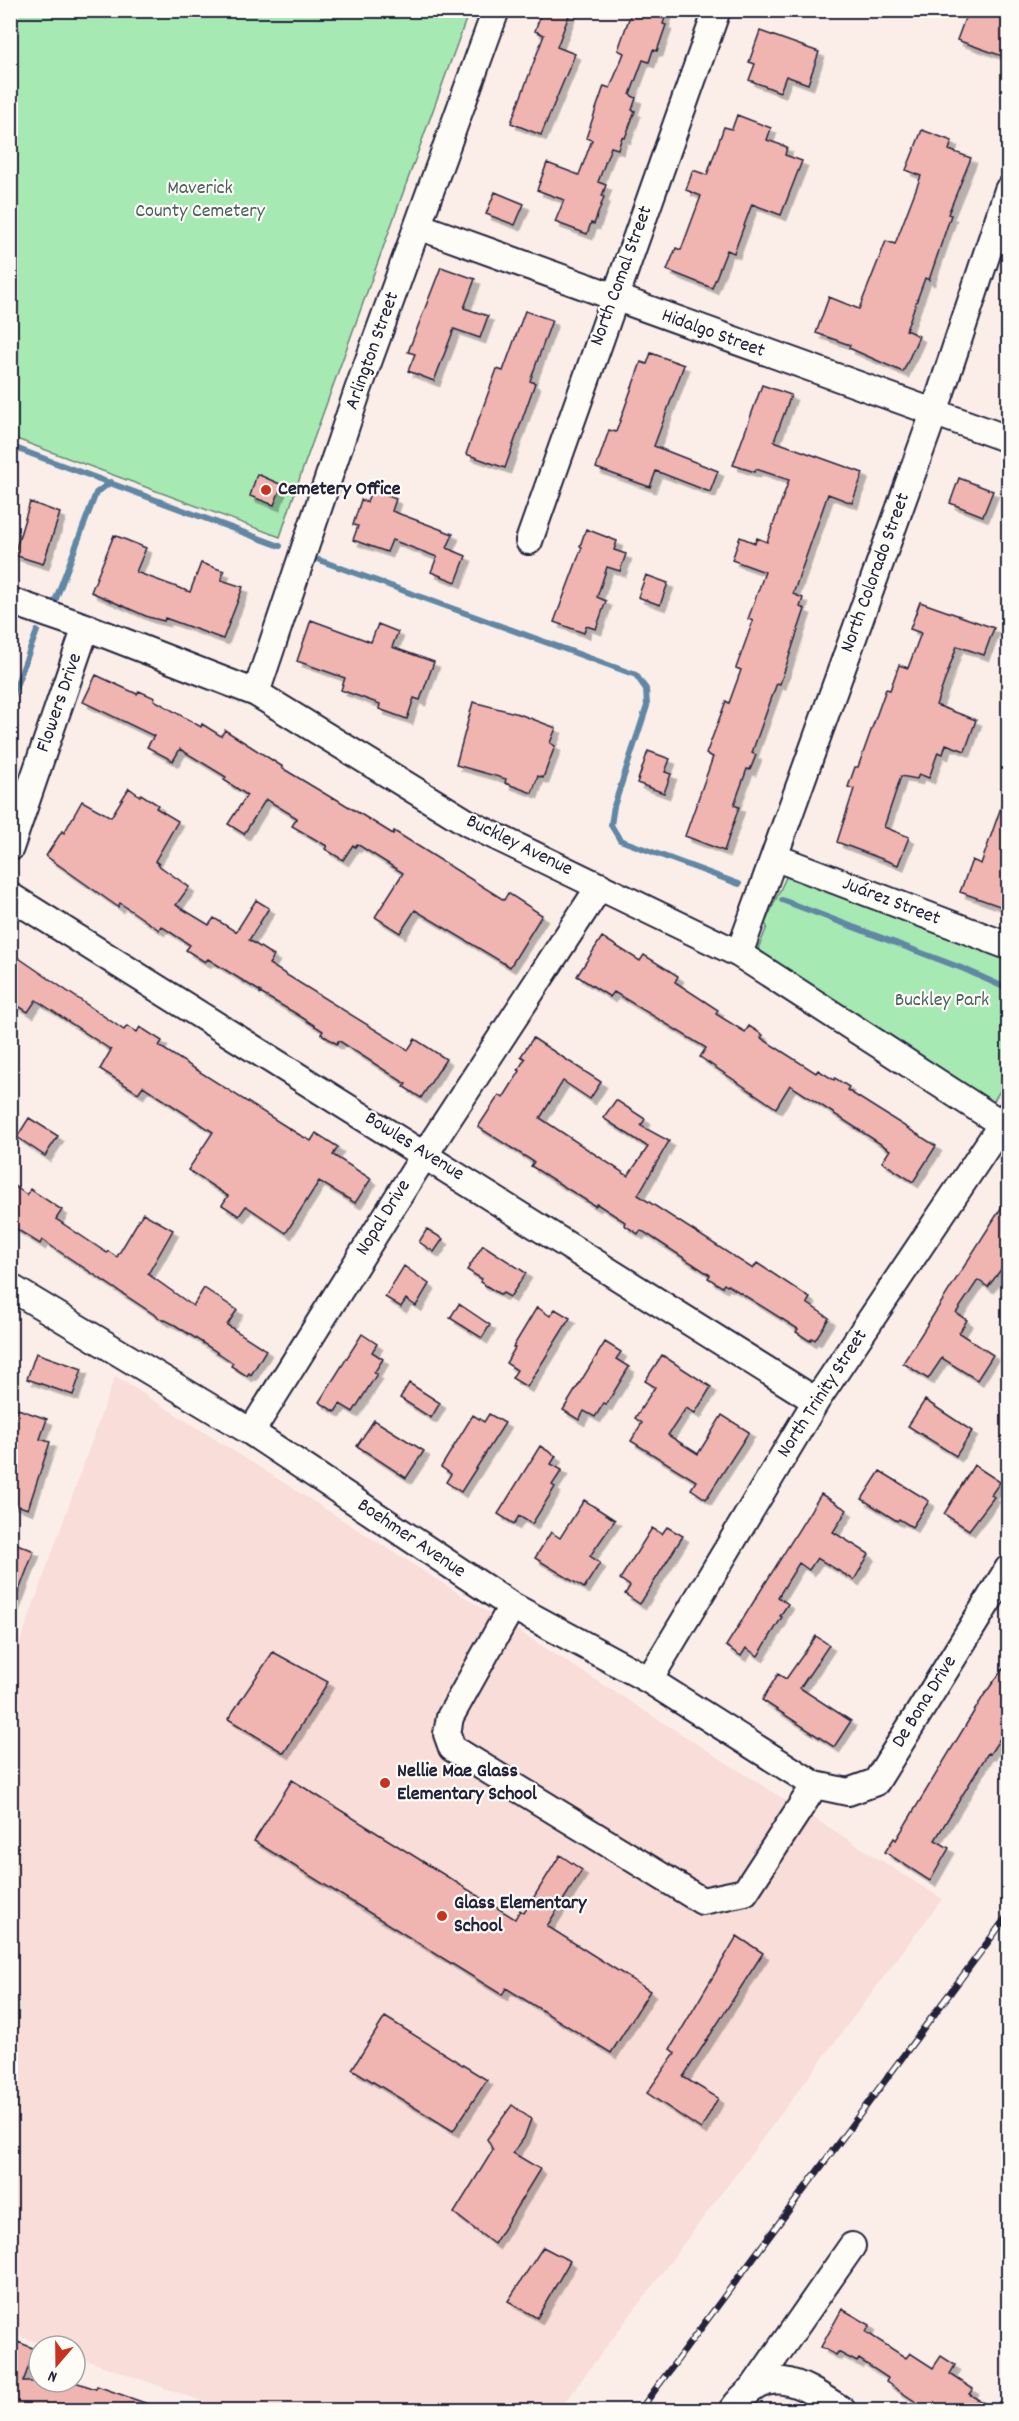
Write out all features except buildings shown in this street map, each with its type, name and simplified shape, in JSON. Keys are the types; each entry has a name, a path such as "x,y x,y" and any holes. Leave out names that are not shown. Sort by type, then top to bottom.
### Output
{"street":[{"name":"Arlington Street","path":"256,693 358,390 496,10"},
{"name":"North Comal Street","path":"529,541 717,10"},
{"name":"North Colorado Street","path":"739,954 933,413 1008,190"},
{"name":"Hidalgo Street","path":"418,226 1008,439"},
{"name":"Buckley Avenue","path":"10,601 86,627 256,693 468,822 739,954 1007,1123"},
{"name":"Flowers Drive","path":"10,848 86,627"},
{"name":"Juárez Street","path":"774,857 1008,946"},
{"name":"Nopal Drive","path":"251,1432 424,1154 600,886"},
{"name":"Bowles Avenue","path":"10,896 816,1401"},
{"name":"North Trinity Street","path":"649,1680 816,1401 1007,1123"},
{"name":"Boehmer Avenue","path":"11,1289 251,1432 512,1606 649,1680 815,1785"},
{"name":"De Bona Drive","path":"815,1785 848,1792 876,1782 1008,1569"},
{"path":"512,1606 450,1717 447,1734 452,1748 702,1901 746,1892 815,1785"},
{"path":"753,2388 852,2246"},
{"path":"732,2410 741,2398 762,2383 788,2380 807,2388 842,2410"}],"shaded area":[{"name":"Nellie Mae Glass Elementary School","path":"115,1376 942,1899 559,2410 227,2410 87,2360 87,2334 27,2334 27,2339 11,2333 11,1668"}],"green space":[{"name":"Maverick County Cemetery","path":"10,11 469,11 280,537 11,437"},
{"name":"Buckley Park","path":"787,875 1008,955 1008,1077 991,1106 754,958 767,927 765,923"}],"waterway":[{"path":"10,446 280,546"},
{"path":"54,604 96,493 111,482"},
{"path":"319,560 636,675 646,689 647,706 614,806 611,825 620,840 739,884"},
{"path":"10,702 37,631"},
{"path":"782,900 964,969 1008,989"}],"railway":[{"path":"640,2410 1008,1915"}],"place":[{"name":"Cemetery Office","path":"266,490"},
{"name":"Nellie Mae Glass Elementary School","path":"385,1783"},
{"name":"Glass Elementary School","path":"442,1916"}]}
